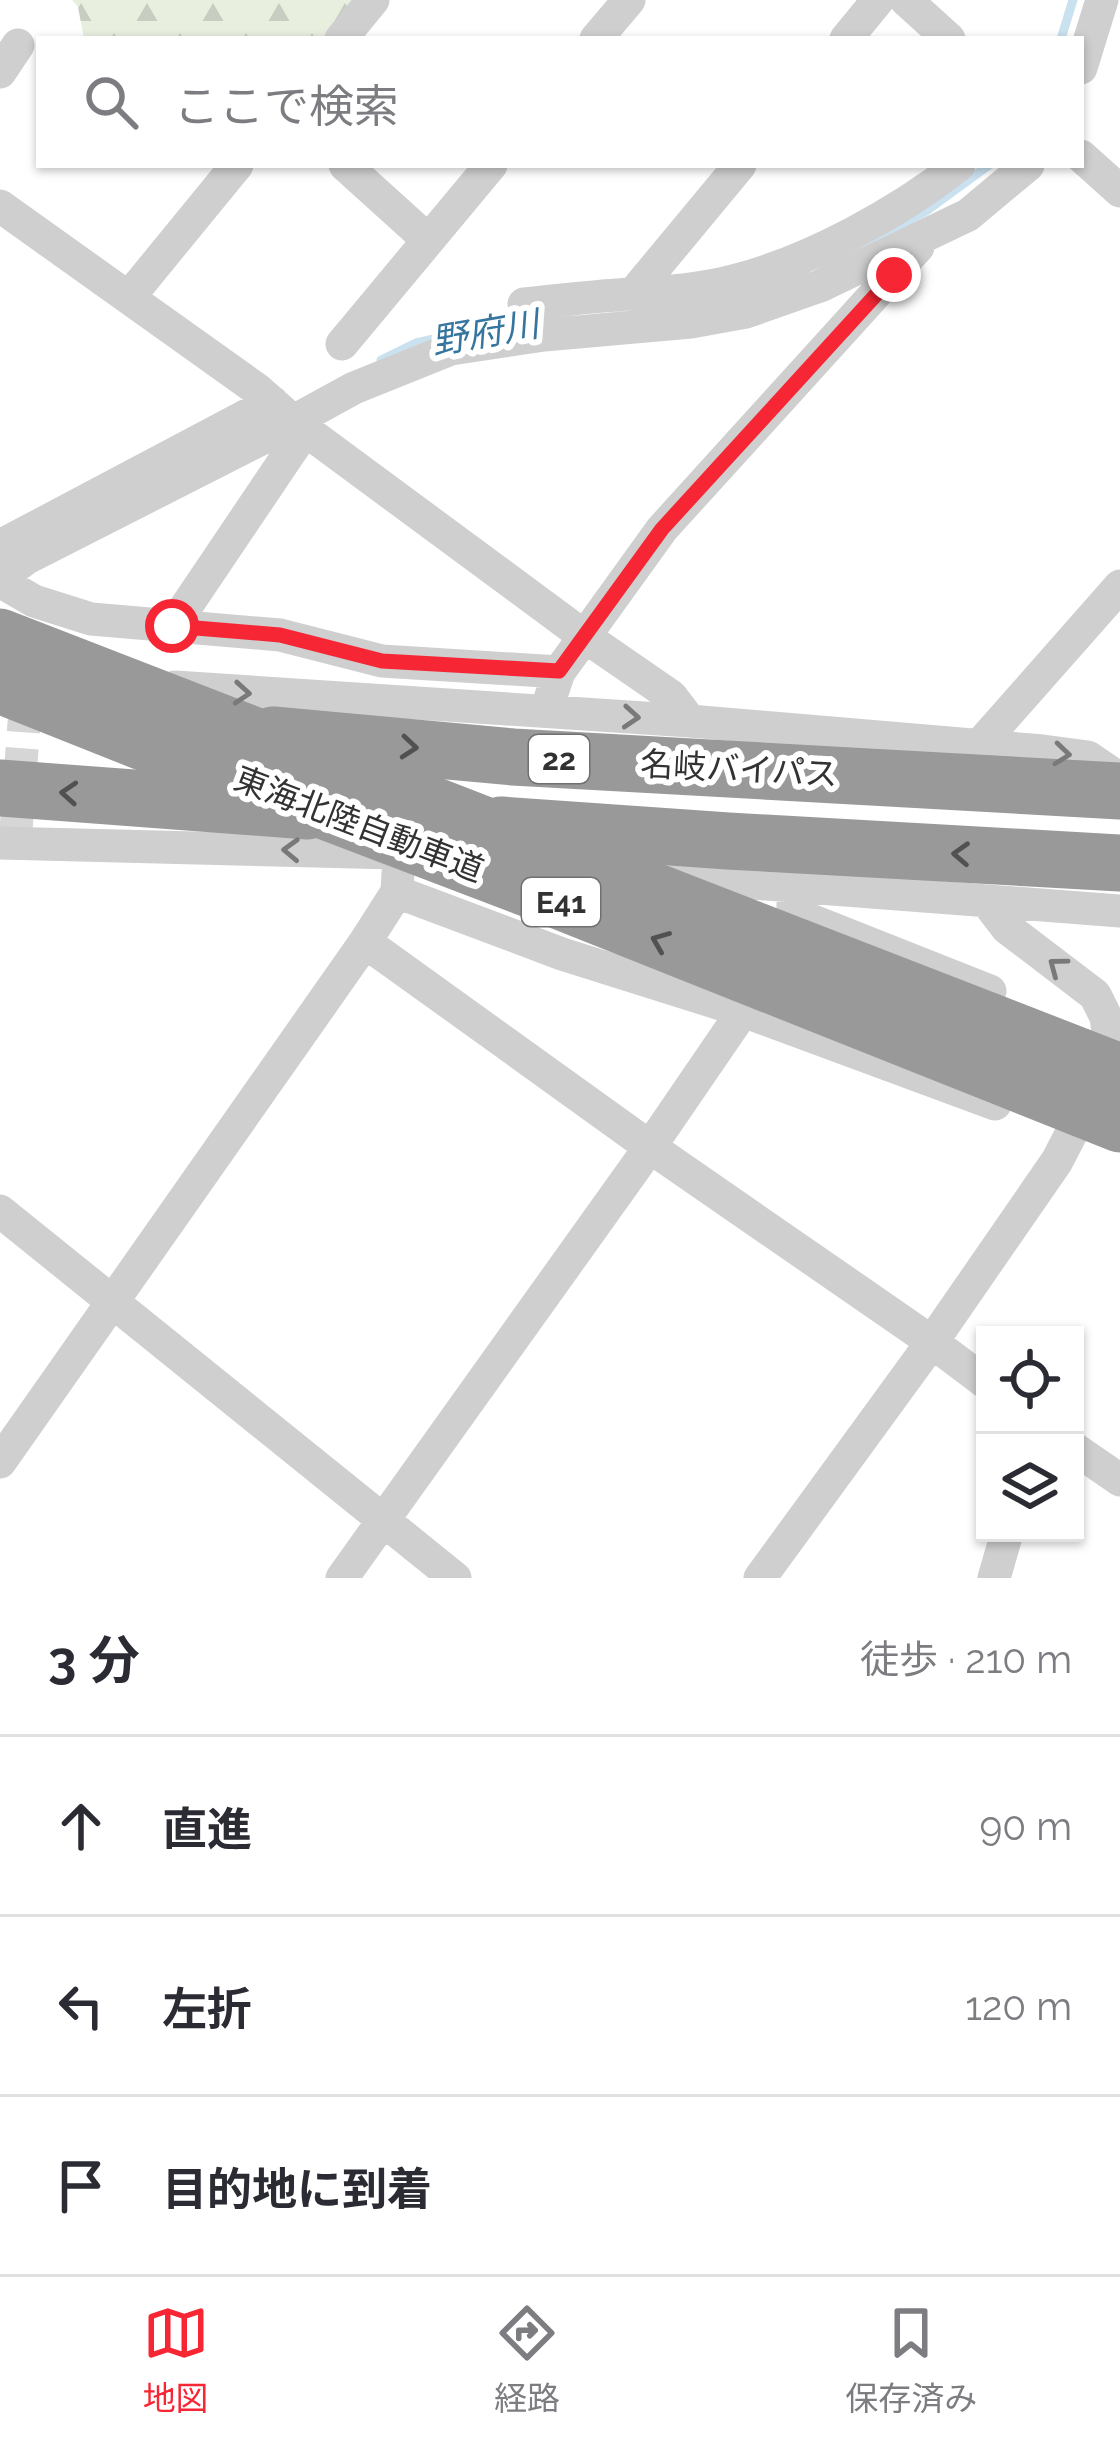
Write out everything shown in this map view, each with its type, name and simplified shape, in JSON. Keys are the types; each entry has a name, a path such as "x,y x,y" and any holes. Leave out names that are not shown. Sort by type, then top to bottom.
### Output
{"highway":[{"name":"東海北陸自動車道","path":"22,624 1116,1051"},
{"name":"東海北陸自動車道","path":"0,685 535,891 1096,1128"},
{"path":"0,713 535,891"},
{"name":"名岐バイパス","path":"0,713 513,757 1120,791"},
{"name":"22","path":"8,826 728,841 1120,863"}],"street":[{"path":"344,36 374,0"},
{"path":"599,36 629,0"},
{"path":"848,36 878,0"},
{"path":"907,0 946,36"},
{"path":"1084,58 1102,0"},
{"path":"1084,158 1120,191"},
{"path":"129,297 235,168"},
{"path":"348,168 428,240"},
{"path":"342,344 488,168"},
{"path":"633,294 738,168"},
{"path":"524,304 736,280 879,219 955,168"},
{"path":"0,546 287,416 451,349 691,322 746,312 820,286 968,215 1024,168"},
{"path":"0,206 671,696 690,721"},
{"path":"546,711 559,671 662,529 927,236"},
{"path":"287,416 27,558 0,580 22,624 91,619 280,635 382,661 559,671"},
{"path":"172,626 287,416"},
{"path":"978,747 1120,586"},
{"path":"0,671 244,694 690,721 1088,757 1120,779"},
{"path":"8,826 399,854 793,900 987,902 1120,911"},
{"path":"0,1462 365,942 397,892 399,854"},
{"path":"397,892 562,954 1096,1128 1120,1150"},
{"path":"793,900 1116,1051"},
{"path":"342,1578 743,1011 793,900"},
{"path":"760,1578 1057,1161 1096,1128 1116,1051 1096,995 1007,928 987,902"},
{"path":"365,942 976,1375"},
{"path":"0,1211 455,1578"},
{"path":"1084,1455 1120,1480"},
{"path":"994,1578 1004,1542"}],"green space":[{"path":"72,0 357,0 333,36 83,36"}],"waterway":[{"name":"野府川","path":"1062,36 1073,0"},
{"name":"野府川","path":"852,253 926,211 985,168"},
{"name":"野府川","path":"381,360 438,338"}],"tunnel":[{"path":"16,830 27,683"}],"route":[{"path":"172,626 280,635 382,661 559,671 662,529 894,275"}]}
